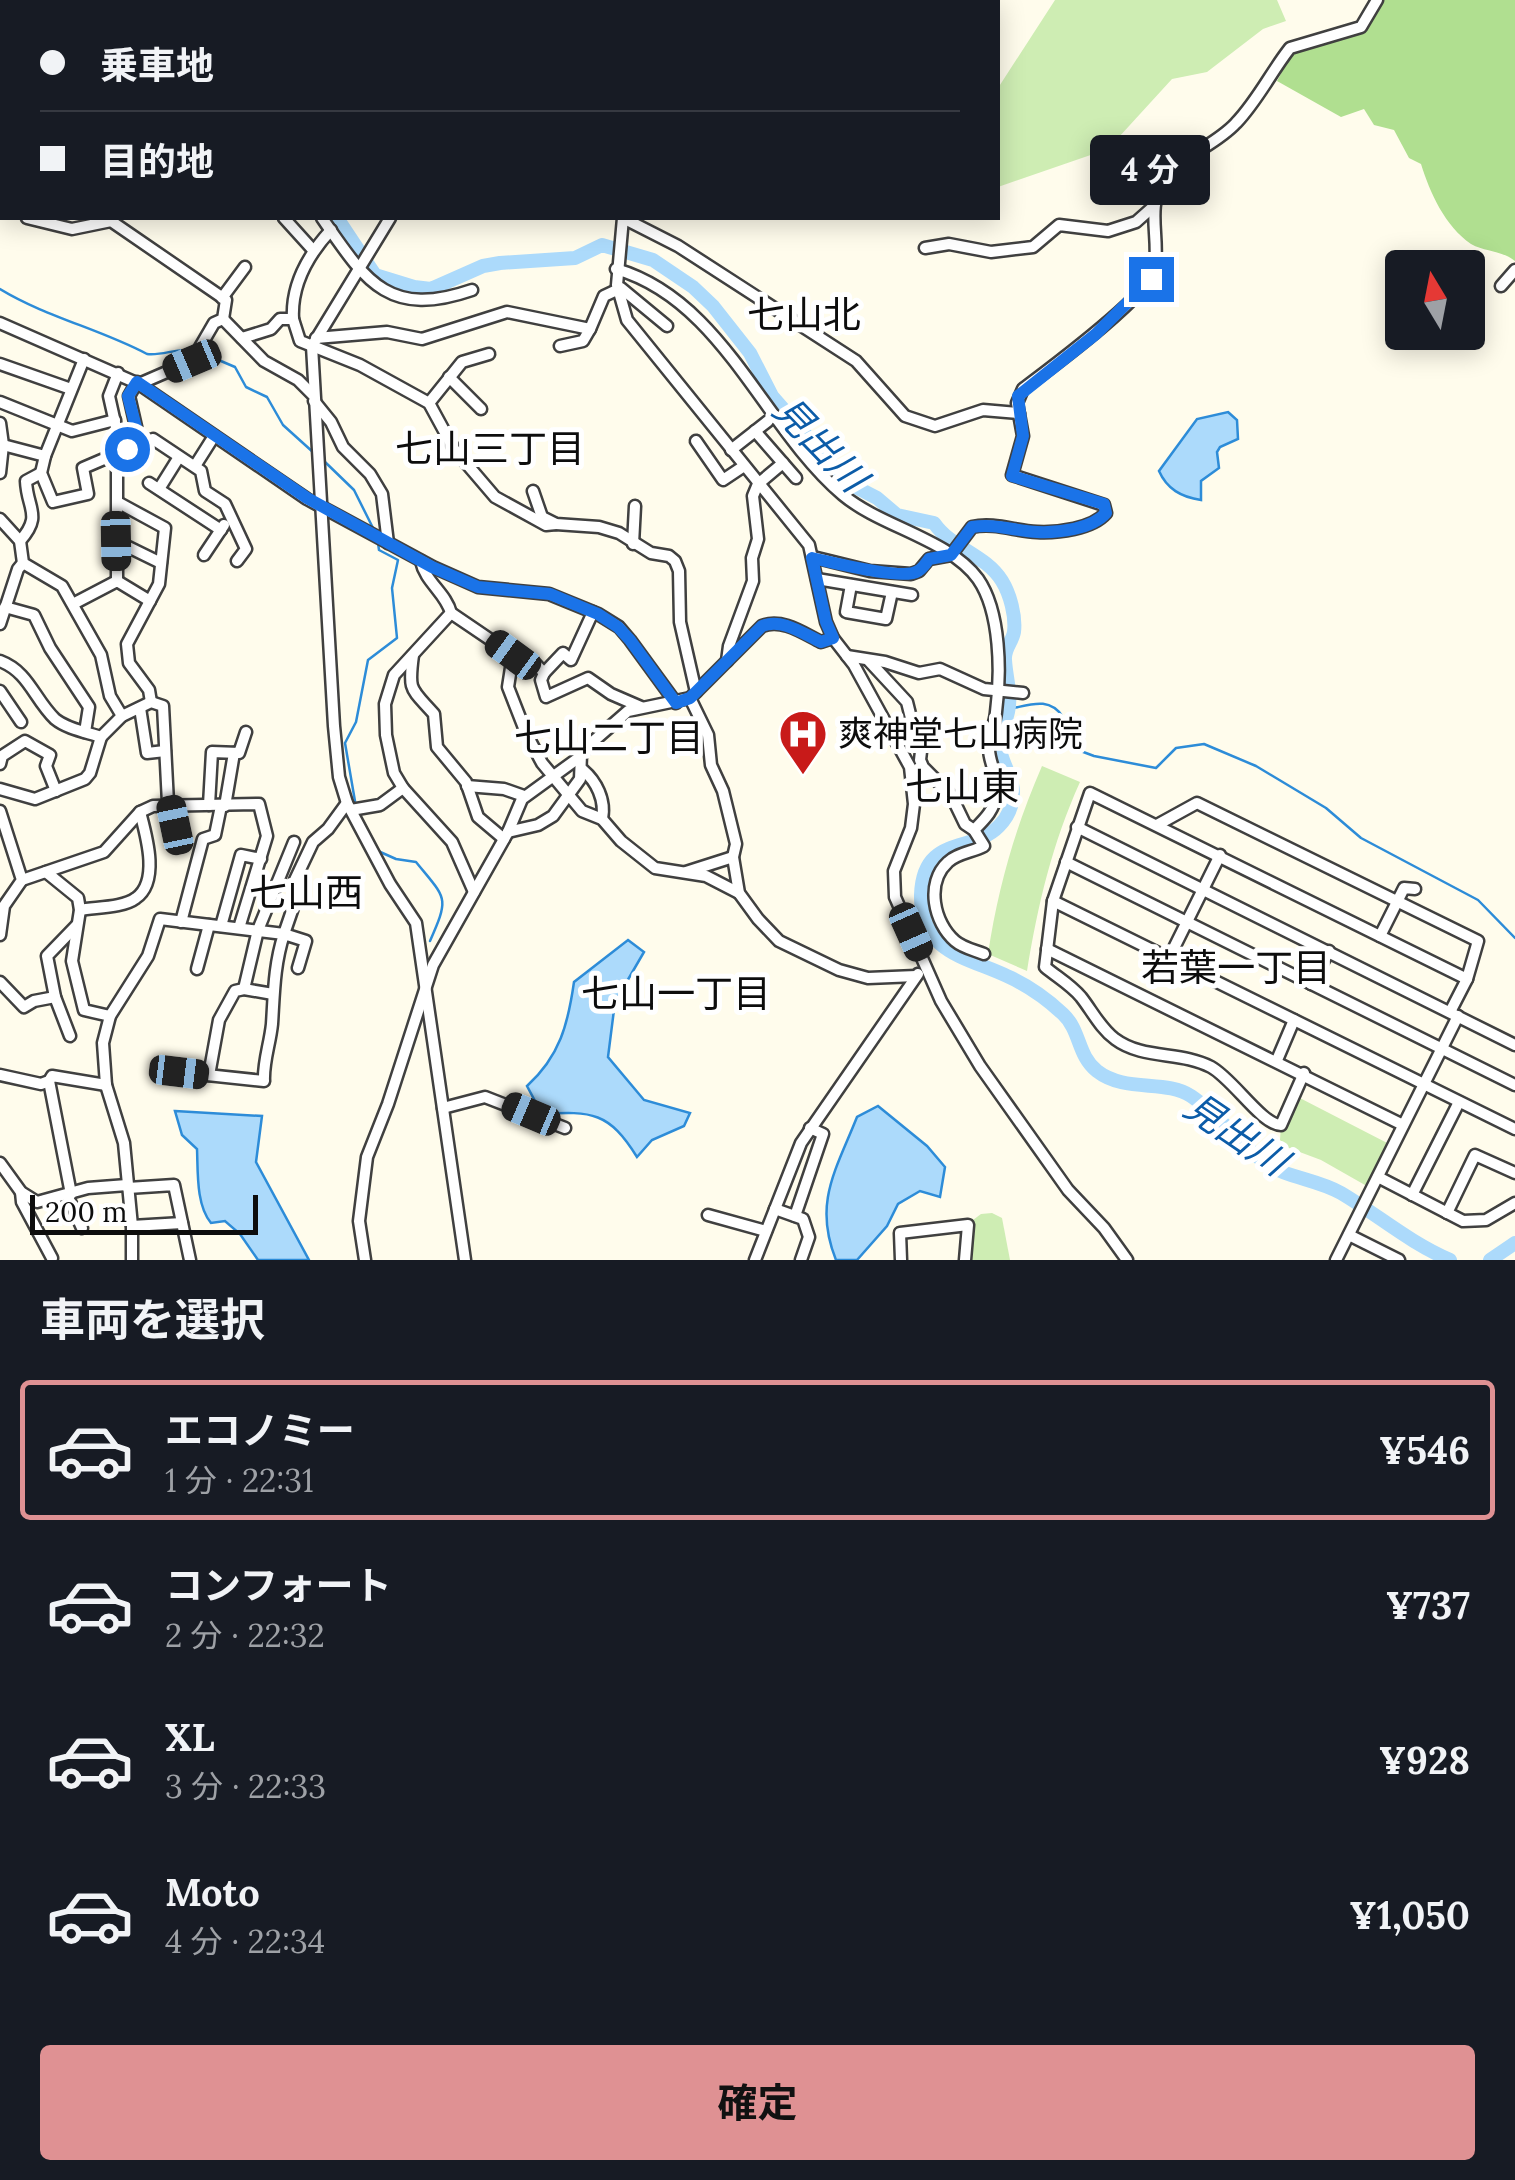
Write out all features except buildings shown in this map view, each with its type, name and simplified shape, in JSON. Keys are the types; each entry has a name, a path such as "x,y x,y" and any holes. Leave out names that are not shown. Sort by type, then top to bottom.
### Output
{"street":[{"path":"812,558 870,571 912,574 929,559 951,555 972,527 1038,532 1091,526 1106,513 1104,504 1099,502 1012,476 1023,436 1017,403 1023,389 1096,334 1151,279 1155,263 1154,206 1157,192 1172,170 1236,123 1290,48 1354,32 1365,22 1377,0"},
{"path":"925,248 948,244 990,252 1033,247 1059,225 1108,230 1136,222 1154,206"},
{"path":"36,220 72,229 108,220"},
{"path":"113,220 226,300 223,319"},
{"path":"286,220 313,250"},
{"path":"324,220 358,270 390,293 422,301 472,290"},
{"path":"389,220 314,342 314,398 338,777 349,807 390,884 416,923 466,1260"},
{"path":"623,220 616,269 627,320 801,534 812,558 833,638 916,765 952,795 965,824 984,846 948,862 938,879 935,900 938,919 952,938 984,954"},
{"path":"627,220 692,255 856,361 905,416 935,426 983,410 1019,413"},
{"path":"331,230 313,250 295,290 292,318 300,341 387,332 422,339 507,312 590,329"},
{"path":"222,298 245,267"},
{"path":"616,269 660,286 693,313 814,465 846,498 951,555 979,580 992,612 997,653 996,713 988,744 998,788 991,814 974,830"},
{"path":"1501,286 1515,270"},
{"path":"560,346 582,341 604,296 618,289 626,290 667,326"},
{"path":"242,338 292,318"},
{"path":"223,319 264,361 298,380 331,422 343,447 370,474 382,494 388,543"},
{"path":"116,581 117,467 137,431 128,396 138,383 192,361 214,323 223,319"},
{"path":"0,323 138,383 322,507 420,560 478,587 550,594 593,612 618,627 676,703"},
{"path":"314,342 429,403 454,449 495,497 546,525 599,526 675,561 680,622 693,695 708,736 711,765 723,791 736,844 733,858 740,893"},
{"path":"429,403 462,362 489,354"},
{"path":"84,359 41,473 53,502 88,494 83,468 118,453 120,444 109,396 118,373"},
{"path":"0,364 72,389"},
{"path":"450,377 481,409"},
{"path":"0,402 72,431 114,420"},
{"path":"731,450 768,421"},
{"path":"0,423 0,473"},
{"path":"755,431 796,478"},
{"path":"195,466 214,436"},
{"path":"153,439 201,471 205,491 225,504 246,548 237,560"},
{"path":"696,442 723,480 744,466"},
{"path":"3,444 45,456"},
{"path":"179,457 154,486 221,530"},
{"path":"727,661 753,581 752,558 758,546 753,496 758,484 783,463"},
{"path":"20,540 32,527 34,511 26,481 41,473"},
{"path":"533,491 542,517 556,524"},
{"path":"119,504 165,528 159,584 127,644 127,655 149,690 147,754 165,751"},
{"path":"633,544 635,506"},
{"path":"204,556 230,515"},
{"path":"0,518 20,540 23,563 0,624"},
{"path":"116,541 161,563"},
{"path":"420,560 422,571 452,613 513,655 531,659 544,673"},
{"path":"23,563 62,586 101,655 110,696 122,716"},
{"path":"817,579 912,596"},
{"path":"116,581 150,601"},
{"path":"73,604 116,581"},
{"path":"851,585 846,612 886,619 892,592"},
{"path":"5,607 34,615 50,648 89,707 85,732"},
{"path":"593,612 572,660 563,652 540,680 546,696 588,678 611,694 642,707"},
{"path":"452,613 394,675 385,704 389,759 402,788 452,842 474,892"},
{"path":"365,1260 359,1221 367,1157 432,965 524,796 581,754 619,718 642,707 676,703 693,695 762,626 782,623 821,642 833,638"},
{"path":"414,654 410,679 414,696 434,714 436,747 467,786 478,817 506,835"},
{"path":"513,655 508,687 526,733 552,776 582,811 602,818 622,841 655,868 706,876 740,893 779,941 813,958 868,978 916,976"},
{"path":"846,655 919,673 940,670 996,692 1023,693"},
{"path":"0,661 22,673 53,717 64,725 101,736"},
{"path":"869,661 908,702 914,730 922,743 916,765 911,828 893,882 895,898 941,1001 980,1066 1068,1190 1104,1228 1127,1260"},
{"path":"0,691 21,722"},
{"path":"0,789 35,799 86,778 101,736 122,716 146,705 163,706 169,804 180,846"},
{"path":"218,806 212,752 239,753 246,732"},
{"path":"0,764 2,756 25,740 50,755 46,766 56,791"},
{"path":"181,922 203,838 215,835 218,806 234,753"},
{"path":"506,835 547,821 580,779 581,754"},
{"path":"582,770 590,776 602,800 602,818"},
{"path":"467,786 504,789 524,796"},
{"path":"179,1072 264,1082 275,963 296,899 295,880 312,843 349,807 380,805 402,788"},
{"path":"1304,1074 1281,1125 1267,1122 1235,1084 1211,1067 1138,1050 1110,1036 1071,986 1044,968 1053,901 1090,793 1467,979"},
{"path":"1156,825 1197,803 1478,942 1441,1048 1336,1260"},
{"path":"0,935 4,906 22,880 104,852 140,812 169,804 259,804 267,836 240,928"},
{"path":"0,811 22,880"},
{"path":"80,910 130,901 143,890 151,859 140,812"},
{"path":"1076,827 1515,1045"},
{"path":"244,989 258,930 294,842"},
{"path":"198,970 241,856 260,859"},
{"path":"1169,958 1220,856"},
{"path":"686,872 733,858"},
{"path":"1066,862 1515,1085"},
{"path":"46,872 78,898 80,910 72,962 84,1010"},
{"path":"1380,936 1404,888 1416,889"},
{"path":"1053,901 1515,1129"},
{"path":"132,1260 124,1143 106,1085 102,1042 110,1016 148,956 160,919 258,930 306,940 298,968"},
{"path":"70,1036 55,997 47,956 78,924"},
{"path":"1047,949 1403,1125"},
{"path":"1312,984 1329,950"},
{"path":"755,1260 810,1128 926,967"},
{"path":"0,982 24,1007 55,997"},
{"path":"209,1075 219,1020 235,991 273,994"},
{"path":"63,1018 84,1010 110,1016"},
{"path":"1276,1060 1294,1020"},
{"path":"0,1075 49,1082"},
{"path":"82,1228 69,1194 49,1082 52,1076 106,1085"},
{"path":"443,1108 485,1097 565,1128"},
{"path":"1412,1195 1459,1102"},
{"path":"795,1216 823,1134 810,1128"},
{"path":"1447,1213 1475,1155 1515,1173"},
{"path":"2,1170 21,1192 37,1202 88,1188 174,1185 190,1260"},
{"path":"1375,1183 1412,1195 1463,1221 1478,1222 1515,1203"},
{"path":"21,1192 22,1202 52,1258"},
{"path":"775,1209 803,1218 809,1236 802,1260"},
{"path":"708,1216 766,1231"},
{"path":"132,1226 182,1223"},
{"path":"901,1260 900,1233 968,1225 966,1260"},
{"path":"1349,1235 1382,1256 1399,1260"}],"green space":[{"path":"1055,0 1277,0 1286,21 1263,29 1207,72 1172,79 1108,149 1000,186 1000,85"},
{"path":"1384,0 1515,0 1515,261 1471,244 1453,228 1434,197 1421,164 1409,158 1394,130 1374,125 1364,109 1341,117 1277,81 1291,57 1307,46 1353,36 1363,30"},
{"path":"1042,766 1080,782 1047,875 1027,971 988,954 1009,858"},
{"path":"1294,1095 1393,1146 1372,1189 1280,1140 1281,1125"},
{"path":"992,1213 1002,1218 1010,1260 970,1260 973,1220"}],"water":[{"path":"1228,412 1237,420 1238,439 1220,447 1219,468 1201,481 1201,500 1176,491 1159,471 1197,419"},
{"path":"628,940 644,952 615,1002 608,1057 644,1100 690,1113 684,1126 652,1140 637,1157 617,1131 598,1117 542,1114 527,1086 547,1063 561,1038 574,982"},
{"path":"878,1106 927,1146 945,1167 940,1197 920,1191 898,1204 887,1226 857,1260 836,1260 827,1221 830,1187 857,1117"},
{"path":"175,1111 262,1116 256,1162 309,1260 258,1260 240,1234 225,1221 211,1223 200,1198 197,1149 182,1135"}],"waterway":[{"name":"見出川","path":"338,220 375,275 414,287 431,289 483,266 575,258 602,245 653,260 693,287 750,353 772,396 848,483 877,498 897,515 934,523 995,572 1008,592 1014,626 1005,656 1009,705 1000,749 1013,786 1012,802 1005,819 988,835 951,848 930,862 921,895 928,929 937,941 1022,984 1050,1003 1069,1021 1091,1065 1108,1078 1170,1088 1191,1096 1264,1162 1341,1193 1450,1260"},
{"path":"0,289 147,354 194,351"},
{"path":"202,353 235,367 246,387 267,397 283,425 314,453"},
{"path":"324,461 354,490 374,530"},
{"path":"356,807 345,743 356,722 368,660 397,638 392,588 398,560 379,550 378,543"},
{"path":"1009,709 1052,706 1063,717 1055,729 1062,744 1094,756 1156,768 1176,748 1204,744 1256,766 1326,808 1361,838 1478,900 1515,938"},
{"path":"359,814 378,851 416,862 439,891 442,906 430,941"},
{"name":"見出川","path":"1490,1260 1515,1243"}],"place":[{"name":"爽神堂七山病院","path":"803,776"}],"district":[{"name":"七山北","path":"804,315"},
{"name":"七山三丁目","path":"490,449"},
{"name":"七山二丁目","path":"609,738"},
{"name":"七山東","path":"962,787"},
{"name":"七山西","path":"306,893"},
{"name":"若葉一丁目","path":"1236,968"},
{"name":"七山一丁目","path":"676,994"}],"route":[{"path":"127,449 137,431 128,396 137,382 307,498 432,567 478,587 550,594 598,614 630,640 676,703 690,698 770,622 782,623 821,642 833,638 812,558 870,571 912,574 929,559 951,555 972,527 1038,532 1091,526 1099,521 1106,513 1104,504 1012,476 1023,436 1018,396 1096,334 1151,279"}]}
